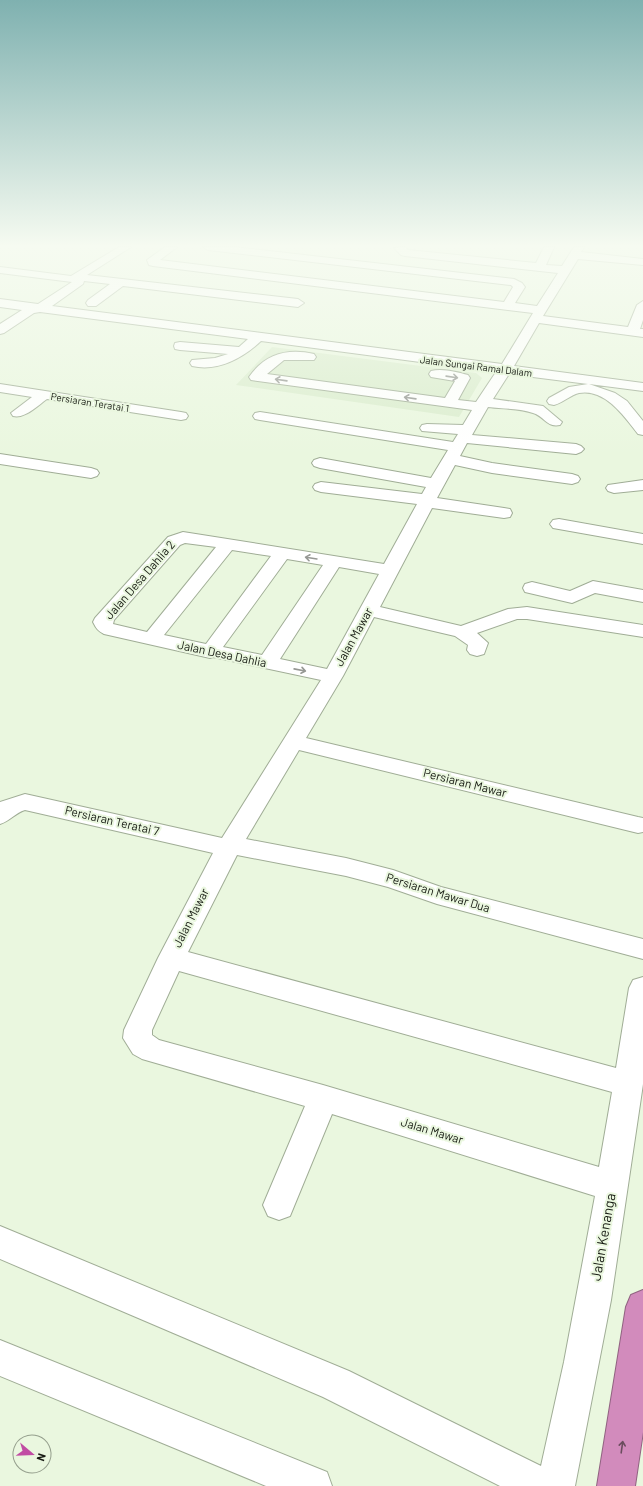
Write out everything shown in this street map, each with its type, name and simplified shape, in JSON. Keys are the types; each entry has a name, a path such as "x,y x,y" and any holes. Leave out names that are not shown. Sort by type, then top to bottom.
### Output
{"highway":[{"path":"616,1486 643,1307"}],"street":[{"path":"0,330 22,316"},
{"name":"Jalan Sungai Ramal Dalam","path":"100,316 282,340 319,352 475,366 493,375 495,384 506,377 529,373 643,387"},
{"name":"Jalan Mawar","path":"537,316 495,384 430,495 332,676 229,847 171,958 138,1030 137,1038 143,1045 152,1050 323,1098 612,1186"},
{"path":"546,316 638,332 641,316"},
{"path":"198,363 218,363 242,352 258,337"},
{"path":"282,340 291,351"},
{"path":"180,346 242,352"},
{"path":"319,352 291,351 278,356 256,377 449,404 495,384 643,376"},
{"path":"426,373 464,378 449,404"},
{"path":"573,378 588,388 610,396 622,404 643,431"},
{"path":"495,384 538,409 555,422"},
{"name":"Persiaran Teratai 1","path":"0,388 181,416"},
{"path":"554,401 574,390 588,388"},
{"path":"18,413 44,394"},
{"path":"260,416 460,444 519,443 576,449"},
{"path":"427,428 460,444 492,468 572,479"},
{"path":"0,459 91,474"},
{"path":"320,463 430,495 504,513"},
{"path":"614,488 643,484"},
{"path":"321,487 430,495"},
{"path":"559,524 643,539"},
{"name":"Jalan Desa Dahlia 2","path":"111,630 105,626 103,622 105,618 174,541 183,537 188,537 228,544"},
{"path":"151,639 228,544 390,570"},
{"path":"210,652 282,553"},
{"path":"267,663 334,561"},
{"path":"532,588 572,597 593,587 643,596"},
{"path":"369,610 462,632 478,643 477,650"},
{"path":"462,632 515,613 527,613 643,631"},
{"name":"Jalan Desa Dahlia","path":"111,630 210,652 332,676"},
{"name":"Persiaran Mawar","path":"293,742 638,825"},
{"name":"Persiaran Teratai 7","path":"0,816 10,806 25,802 229,847"},
{"name":"Persiaran Mawar Dua","path":"229,847 346,867 393,879 437,895 643,949"},
{"path":"171,958 628,1084"},
{"name":"Jalan Kenanga","path":"556,1486 572,1417 612,1186 643,988"},
{"path":"279,1205 323,1098"},
{"path":"0,1242 336,1384 541,1486"},
{"path":"0,1358 313,1486"}],"shaded area":[{"path":"272,347 476,373 482,378 459,417 236,385"}]}
